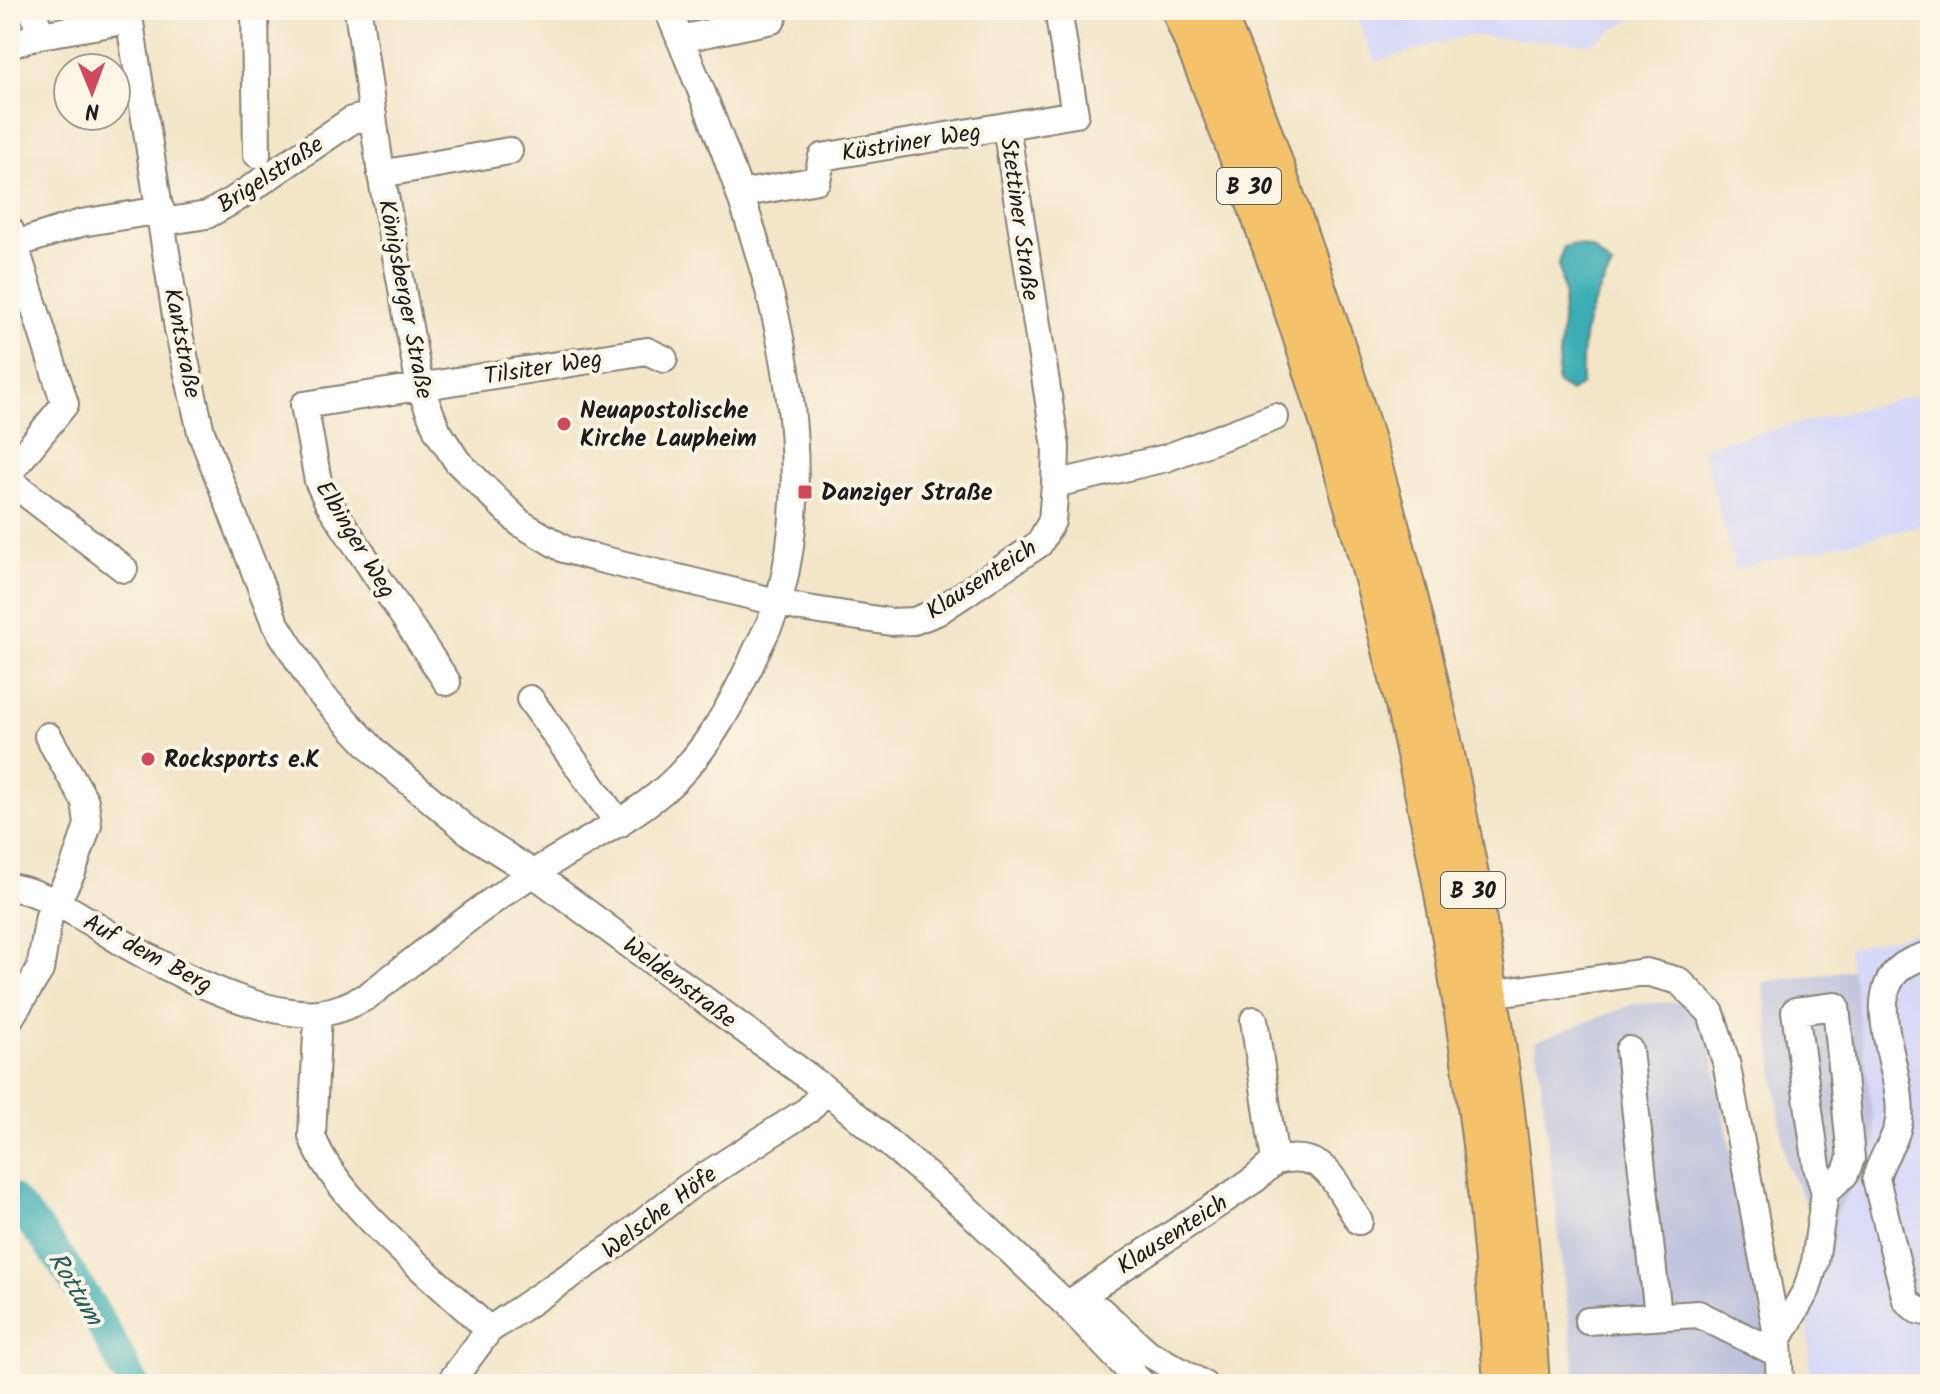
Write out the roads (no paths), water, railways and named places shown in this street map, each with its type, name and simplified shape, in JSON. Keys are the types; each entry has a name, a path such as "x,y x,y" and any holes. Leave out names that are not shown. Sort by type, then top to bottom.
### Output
{"highway":[{"name":"B 30","path":"1180,10 1326,360"},
{"name":"B 30","path":"1215,10 1239,65 1345,423 1435,694 1462,824 1490,994 1520,1226 1516,1378"},
{"name":"B 30","path":"1345,423 1435,842 1516,1378"}],"street":[{"path":"255,10 257,154"},
{"name":"Königsberger Straße","path":"358,10 381,174 420,387 437,430 457,461 501,507 564,549 778,602"},
{"path":"533,873 619,824 665,789 708,742 737,693 778,602 790,537 793,474 788,384 770,292 740,194 668,10"},
{"path":"680,39 772,20 776,10"},
{"name":"Stettiner Straße","path":"1055,484 1056,447 1006,126 1075,114 1058,10"},
{"path":"10,45 36,22 128,15"},
{"name":"Kantstraße","path":"128,15 178,329 201,432 275,623 295,660"},
{"name":"Brigelstraße","path":"12,240 81,223 207,215 352,120 373,115"},
{"name":"Küstriner Weg","path":"740,194 817,180 822,157 1006,126"},
{"path":"381,174 509,151"},
{"path":"10,472 65,404 12,240"},
{"name":"Tilsiter Weg","path":"420,387 647,351 664,359"},
{"name":"Elbinger Weg","path":"420,387 304,405 318,481 328,502 447,682"},
{"path":"1055,484 1166,458 1275,417"},
{"path":"10,481 124,569"},
{"name":"Klausenteich","path":"778,602 891,622 914,621 937,612 1039,544 1052,521 1055,484"},
{"name":"Weldenstraße","path":"295,660 345,722 413,787 473,835 533,873 826,1090 968,1210 1067,1305 1142,1384"},
{"path":"530,699 619,824"},
{"path":"10,1018 40,970 49,916 72,872 89,813 48,736"},
{"name":"Auf dem Berg","path":"10,887 55,902 208,988 284,1009 318,1013 342,1009 366,997 533,873"},
{"path":"1930,955 1909,960 1891,976 1883,998 1899,1120 1879,1164 1876,1179 1906,1300 1917,1310 1930,1313"},
{"path":"1490,994 1646,972 1679,981 1711,1013 1726,1062 1778,1347 1780,1384"},
{"path":"1778,1347 1807,1289 1815,1262 1825,1192 1817,1167 1795,1011 1836,1006 1851,1158 1845,1174 1825,1192"},
{"path":"318,1013 312,1136 322,1162 347,1194 489,1330"},
{"path":"1254,1020 1275,1161 1299,1156 1311,1158 1326,1171 1359,1221"},
{"path":"1629,1050 1658,1316"},
{"name":"Welsche Höfe","path":"449,1384 489,1330 614,1246 688,1187 808,1110 826,1090"},
{"name":"Klausenteich","path":"1067,1305 1255,1179 1275,1161"},
{"name":"Weldenstraße","path":"1067,1305 1100,1310 1148,1353 1203,1384"},
{"path":"1588,1321 1698,1314 1778,1347"}],"water":[{"path":"1575,244 1593,249 1612,267 1587,323 1582,351 1582,385 1570,392 1557,383 1564,294 1559,265 1563,247"}],"waterway":[{"name":"Rottum","path":"10,1198 46,1240 78,1286 133,1384"}],"place":[{"name":"Neuapostolische Kirche Laupheim","path":"564,424"},
{"name":"Danziger Straße","path":"805,492"},
{"name":"Rocksports e.K","path":"148,759"}]}
